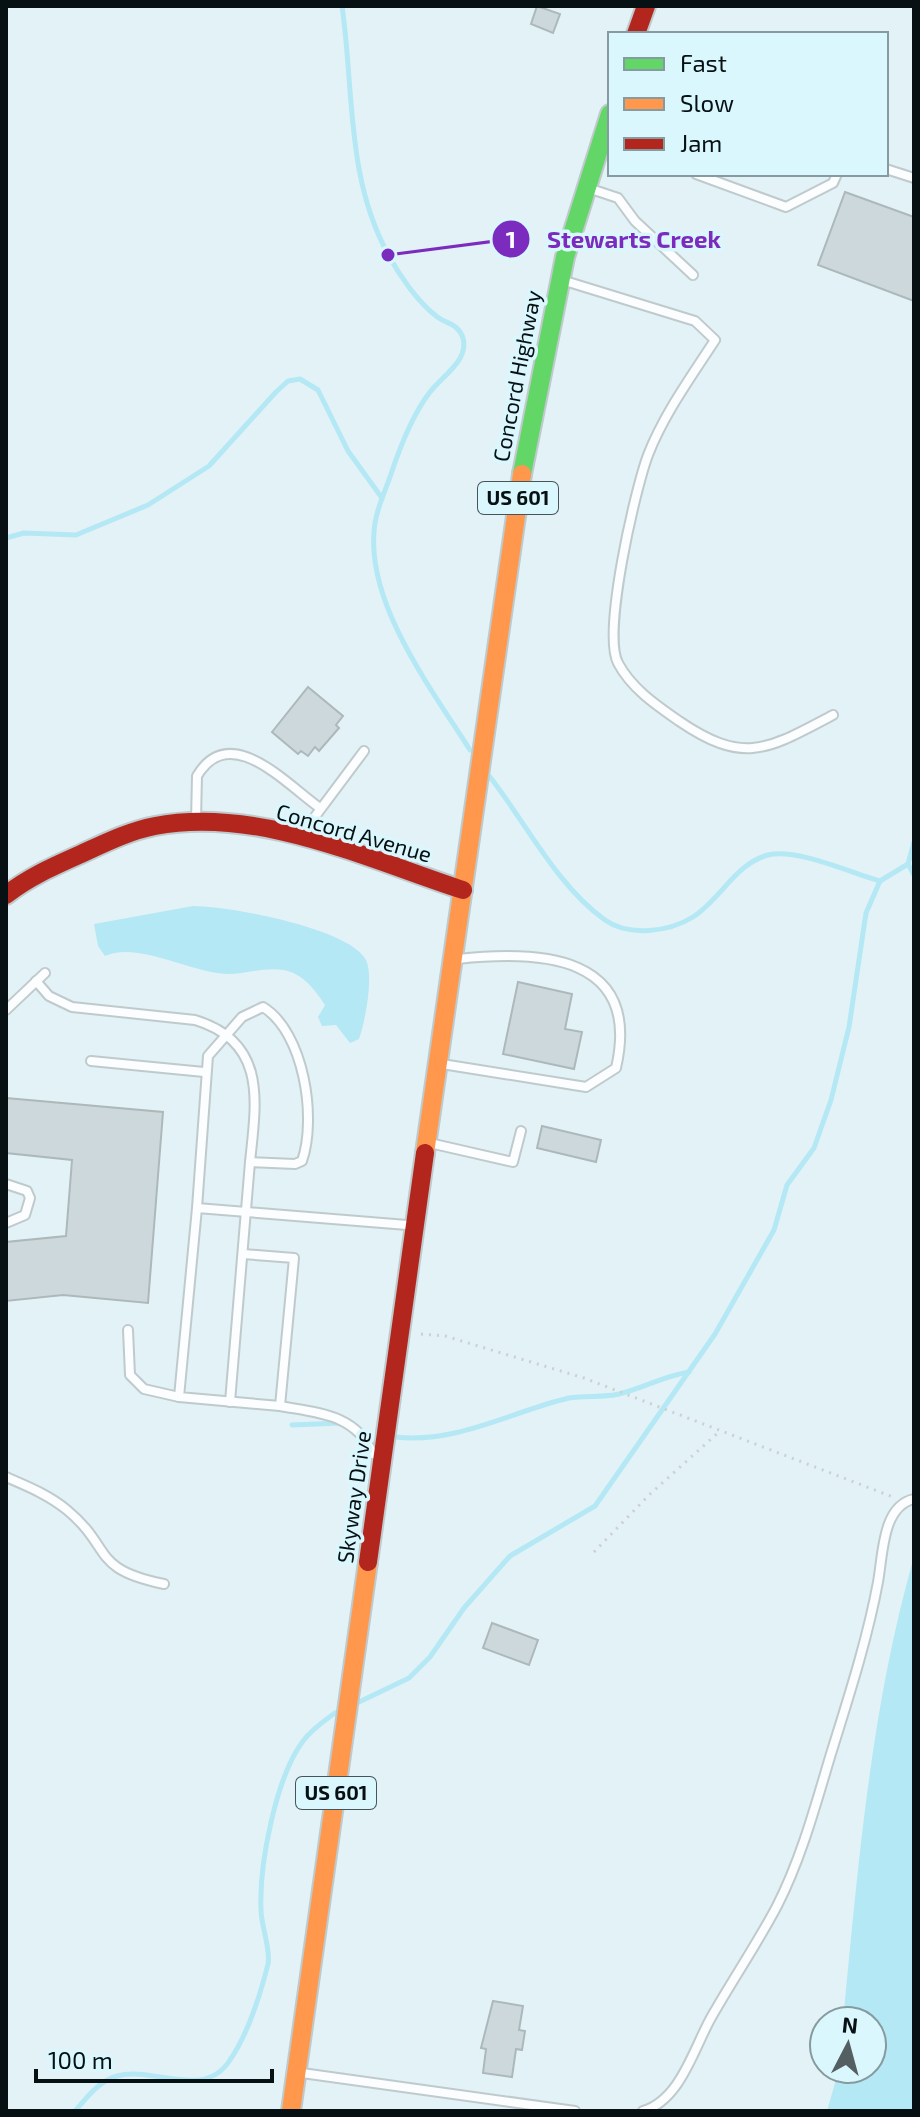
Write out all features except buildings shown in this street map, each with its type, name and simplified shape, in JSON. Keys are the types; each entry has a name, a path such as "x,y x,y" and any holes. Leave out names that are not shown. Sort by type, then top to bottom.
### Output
{"main road":[{"path":"637,32 646,6"},
{"name":"Concord Highway","path":"463,890 534,403 560,279 587,188 606,142"},
{"name":"Concord Avenue","path":"6,895 39,872 118,836 166,824 221,824 299,838 463,890"},
{"name":"Skyway Drive","path":"291,2111 430,1143 463,890"}],"lane":[{"path":"888,170 914,178"},
{"path":"701,176 786,207 833,183 836,176"},
{"path":"587,188 618,198 635,221 693,275"},
{"path":"560,279 695,321 715,340 677,399 648,456 613,605 616,661 645,698 683,724 735,750 774,746 833,715"},
{"path":"299,838 364,751"},
{"path":"196,824 197,776 215,756 229,753 245,754 320,808"},
{"path":"440,1064 586,1087 616,1068 623,1038 616,1005 595,977 561,960 520,954 454,960"},
{"path":"6,1010 45,973"},
{"path":"36,981 49,996 72,1007 195,1020 209,1025 239,1048 255,1078 257,1096 230,1402"},
{"path":"179,1397 197,1208 204,1072 208,1056 223,1035 242,1017 263,1007 273,1013 299,1054 307,1110 302,1161 250,1162"},
{"path":"91,1061 204,1072"},
{"path":"430,1143 513,1162 521,1131"},
{"path":"6,1184 27,1191 30,1198 25,1215 6,1223"},
{"path":"197,1208 416,1226"},
{"path":"243,1254 294,1258 280,1406"},
{"path":"128,1330 130,1375 144,1389 179,1397 280,1406 330,1416 354,1426 371,1449 381,1476"},
{"path":"6,1477 38,1491 68,1510 110,1565 121,1572 164,1584"},
{"path":"643,2111 656,2107 679,2082 711,2017 778,1905 807,1835 871,1620 890,1519 904,1501 914,1499"},
{"path":"297,2072 575,2111"}],"path":[{"path":"403,1332 445,1336 584,1378 904,1501"},
{"path":"594,1552 649,1495 720,1431"}],"water":[{"path":"193,906 287,921 337,938 355,948 366,960 369,977 366,1011 359,1039 350,1043 336,1025 322,1026 318,1017 325,1005 308,983 290,972 269,969 227,974 133,952 105,956 98,946 94,924"},
{"path":"914,1557 914,2111 827,2111 834,2085 888,2085 888,2005 845,2005 868,1787 899,1613"}],"waterway":[{"path":"342,6 358,164 374,225 392,262 409,287 436,316 458,329 463,338 464,346 458,361 430,392 407,432 376,517 374,532 375,560 381,589 392,618 421,674 470,750"},
{"path":"6,538 24,533 76,535 148,505 209,466 276,392 288,381 300,379 318,390 348,451 382,498"},
{"path":"490,777 572,890 605,920 626,929 661,929 693,917 746,866 768,855 809,858 880,881 908,864 914,842"},
{"path":"908,864 914,875"},
{"path":"359,1702 409,1678 430,1657 464,1608 510,1556 595,1506 715,1334 774,1230 787,1185 814,1148 831,1100 849,1027 866,913 880,881"},
{"path":"396,1437 440,1436 569,1398 619,1394 689,1372"},
{"path":"292,1425 340,1423"},
{"path":"75,2111 99,2086 117,2076 131,2074 193,2080 219,2072 230,2060 253,2014 268,1964 261,1891 266,1846 277,1798 293,1757 303,1741 335,1713"}],"traffic: fast":[{"path":"522,474 565,257 608,120"}],"traffic: slow":[{"path":"425,1153 522,474"},
{"path":"291,2111 368,1562"}],"traffic: jam":[{"path":"637,32 646,6"},
{"path":"6,895 42,872 117,838 155,826 194,822 233,823 312,839 463,890"},
{"path":"368,1562 425,1153"}],"place":[{"name":"Stewarts Creek","path":"388,255"}]}
